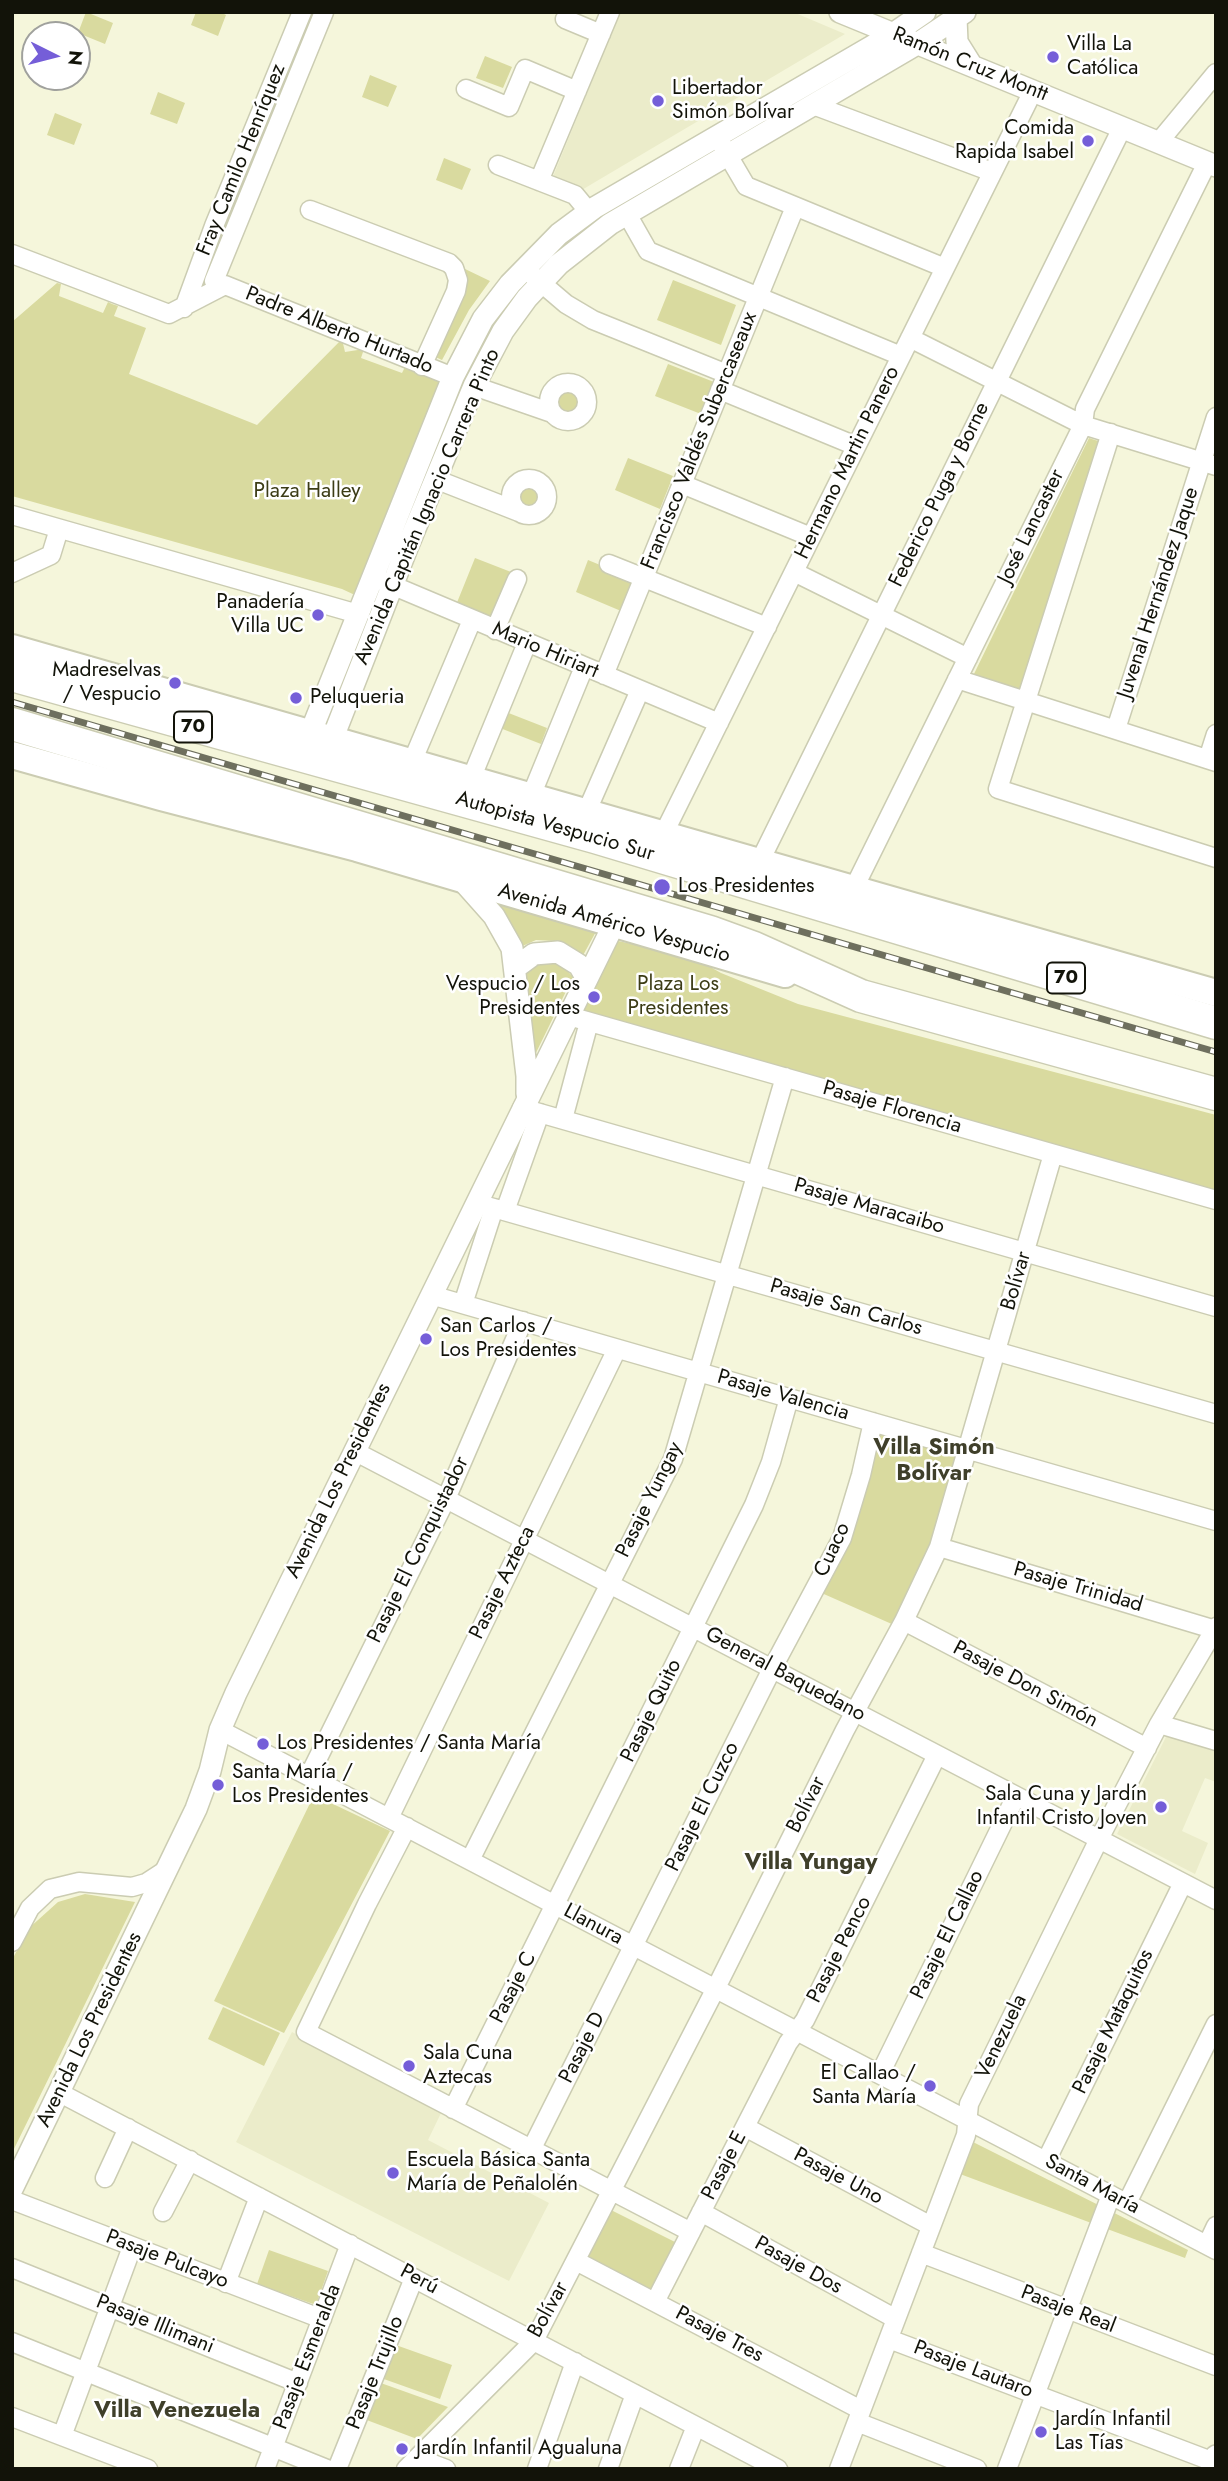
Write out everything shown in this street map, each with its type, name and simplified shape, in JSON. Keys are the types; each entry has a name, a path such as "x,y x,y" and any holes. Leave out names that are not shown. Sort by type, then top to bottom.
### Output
{"highway":[{"name":"Autopista Vespucio Sur","path":"12,676 595,837 1216,1023"},
{"name":"70","path":"12,724 710,932 754,948 861,996"},
{"name":"Avenida Américo Vespucio","path":"861,996 1216,1094"}],"main road":[{"path":"12,648 1216,993"},
{"name":"Avenida Américo Vespucio","path":"12,755 296,831 861,996"}],"street":[{"name":"Fray Camilo Henríquez","path":"184,308 302,12"},
{"name":"Fray Camilo Henríquez","path":"220,283 324,12"},
{"path":"539,181 610,12"},
{"name":"Ramón Cruz Montt","path":"840,12 1211,164"},
{"name":"Avenida Capitán Ignacio Carrera Pinto","path":"321,737 382,582 453,377 483,319 524,268 559,234 589,212 925,12"},
{"path":"961,15 955,31 957,42 972,66"},
{"name":"Avenida Capitán Ignacio Carrera Pinto","path":"321,737 358,614 382,582 435,479 474,386 503,331 541,283 578,247 627,214 917,44 961,15"},
{"path":"565,19 601,34"},
{"path":"466,89 509,107 526,69 577,91"},
{"path":"1158,143 1216,73"},
{"name":"Hermano Martin Panero","path":"663,835 1033,91"},
{"path":"813,105 992,172"},
{"name":"Federico Puga y Borne","path":"759,863 1122,128"},
{"path":"717,136 746,186 945,268"},
{"name":"José Lancaster","path":"853,890 1083,425 1085,409 1211,164"},
{"path":"498,165 575,195 589,212"},
{"name":"Francisco Valdés Subercaseaux","path":"604,675 795,206"},
{"path":"310,210 449,263 454,268 458,280 456,291 422,366"},
{"path":"627,214 648,251 901,356"},
{"path":"12,254 169,314 184,308"},
{"path":"524,268 566,304 593,320 856,446"},
{"name":"Padre Alberto Hurtado","path":"196,274 453,377"},
{"name":"Padre Alberto Hurtado","path":"184,308 220,283"},
{"path":"910,338 1083,425 1209,463"},
{"path":"474,386 552,414"},
{"name":"Juvenal Hernández Jaque","path":"1116,729 1209,463 1216,418"},
{"name":"José Lancaster","path":"1111,433 998,789 1216,858"},
{"path":"435,479 519,512"},
{"path":"682,484 811,537"},
{"path":"12,515 358,614"},
{"path":"12,573 51,555 59,529"},
{"path":"609,564 767,627"},
{"path":"794,572 968,658"},
{"path":"495,630 517,579"},
{"name":"Mario Hiriart","path":"382,582 719,723"},
{"path":"412,762 472,620"},
{"path":"471,779 527,643"},
{"path":"531,796 584,667"},
{"path":"957,679 1212,761 1216,734"},
{"path":"586,813 639,690"},
{"name":"Avenida Los Presidentes","path":"462,880 494,916 514,953 530,1106"},
{"name":"Avenida Los Presidentes","path":"12,2189 166,1870 205,1785 220,1730 354,1451 431,1295 492,1207 530,1106 579,1019 587,979 614,924"},
{"path":"515,968 534,954 558,952 579,965 587,979"},
{"path":"564,1119 579,1019"},
{"name":"Pasaje Florencia","path":"579,1019 1216,1200"},
{"name":"Pasaje Yungay","path":"470,1860 673,1459 785,1077"},
{"path":"463,1304 492,1207 530,1106"},
{"name":"Pasaje Maracaibo","path":"530,1106 564,1119 1216,1307"},
{"name":"Bolívar","path":"411,2463 534,2341 845,1730 904,1621 939,1547 1053,1154"},
{"name":"Pasaje San Carlos","path":"492,1207 1216,1414"},
{"name":"Pasaje Valencia","path":"431,1295 1216,1521"},
{"name":"Pasaje El Conquistador","path":"309,1776 446,1499 523,1321"},
{"name":"Pasaje Azteca","path":"389,1818 617,1349"},
{"name":"Pasaje Quito","path":"556,1905 760,1492 789,1398"},
{"name":"Cuaco","path":"772,1669 842,1538 873,1422"},
{"name":"General Baquedano","path":"354,1451 1215,1898"},
{"name":"Pasaje Trinidad","path":"939,1547 1215,1629"},
{"name":"Pasaje Don Simón","path":"904,1621 1147,1748"},
{"name":"Venezuela","path":"839,2469 966,2135 969,2104 1099,1839 1159,1724 1215,1629"},
{"name":"Pasaje El Cuzco","path":"634,1946 772,1669"},
{"path":"1159,1724 1216,1741"},
{"name":"Llanura","path":"220,1730 967,2120"},
{"name":"Pasaje Penco","path":"797,2031 805,2020 937,1755"},
{"name":"Pasaje El Callao","path":"880,2074 1016,1796"},
{"path":"407,1827 306,2032 691,2232"},
{"path":"12,1942 30,1908 50,1889 79,1882 132,1886 146,1883 166,1870"},
{"name":"Pasaje Mataquitos","path":"1046,2161 1183,1883"},
{"name":"Pasaje C","path":"453,2109 556,1905"},
{"name":"Pasaje D","path":"531,2150 634,1946"},
{"path":"1007,2469 1067,2309 1119,2199 1216,2024"},
{"name":"Pasaje E","path":"655,2302 788,2043 797,2031"},
{"name":"Perú","path":"60,2092 696,2426 755,2463 778,2469"},
{"name":"Santa María","path":"967,2120 1211,2247"},
{"name":"Pasaje Uno","path":"745,2127 931,2226"},
{"path":"104,2178 128,2128"},
{"path":"163,2212 190,2160"},
{"path":"226,2283 259,2197"},
{"name":"Pasaje Pulcayo","path":"12,2200 322,2319"},
{"name":"Pasaje Dos","path":"701,2212 896,2319"},
{"path":"1211,2247 1216,2226"},
{"name":"Pasaje Esmeralda","path":"265,2469 351,2245"},
{"path":"62,2436 132,2247"},
{"name":"Pasaje Real","path":"921,2253 1216,2366"},
{"name":"Pasaje Tres","path":"576,2261 859,2416 977,2469"},
{"name":"Pasaje Illimani","path":"12,2268 298,2383"},
{"name":"Pasaje Trujillo","path":"337,2469 414,2278"},
{"name":"Pasaje Lautaro","path":"888,2339 1214,2462"},
{"path":"12,2342 327,2469"},
{"path":"537,2469 575,2362"},
{"path":"608,2469 635,2394"},
{"path":"13,2419 137,2467"},
{"path":"680,2469 696,2426"},
{"path":"411,2463 446,2469"}],"shaded area":[{"name":"Libertador Simón Bolívar","path":"620,12 793,12 845,34 580,191 552,179"},
{"name":"Sala Cuna y Jardín Infantil Cristo Joven","path":"1168,1733 1216,1748 1216,1782 1205,1778 1182,1831 1208,1843 1195,1874 1117,1834"},
{"name":"Escuela Básica Santa María de Peñalolén","path":"292,2032 442,2111 428,2140 549,2203 509,2281 236,2142"}],"green space":[{"path":"86,12 113,23 105,44 91,38 91,21 83,21"},
{"path":"196,12 220,12 226,15 218,36 191,25"},
{"path":"485,56 512,67 503,88 476,78"},
{"path":"370,75 397,86 388,107 362,97"},
{"path":"158,92 185,103 177,124 150,114"},
{"path":"55,113 82,124 74,145 47,135"},
{"path":"444,158 471,169 462,190 436,180"},
{"path":"463,268 490,281 469,310 442,360 431,355"},
{"path":"673,280 736,305 721,345 657,320"},
{"name":"Plaza Halley","path":"57,283 61,284 59,296 103,313 108,302 118,306 114,316 146,328 129,374 257,425 342,339 345,352 364,349 361,358 402,373 406,365 443,383 357,596 342,589 12,496 12,322"},
{"path":"668,364 714,382 701,414 655,396"},
{"path":"568,388 578,392 582,402 578,412 568,416 558,412 554,402 558,392"},
{"path":"1089,438 1101,442 1021,691 973,676"},
{"path":"628,458 673,476 660,509 615,490"},
{"path":"529,483 539,487 543,497 539,507 529,511 519,507 515,497 519,487"},
{"path":"475,558 511,572 493,618 456,605"},
{"path":"588,560 634,579 621,611 576,592"},
{"path":"506,712 547,728 541,744 500,728"},
{"path":"483,896 598,928 581,959 566,945 554,941 536,940 518,948"},
{"name":"Plaza Los Presidentes","path":"618,941 691,956 721,973 798,1004 1216,1115 1216,1196 580,1014"},
{"path":"551,962 563,966 573,977 531,1063 521,978 532,966"},
{"path":"874,1430 958,1452 931,1550 894,1625 817,1591"},
{"path":"314,1795 390,1831 284,2033 214,2001"},
{"path":"85,1894 135,1902 12,2153 12,1960 28,1929 58,1902"},
{"path":"223,2007 280,2033 264,2066 208,2039"},
{"path":"971,2141 1188,2250 1185,2258 960,2174"},
{"path":"609,2209 677,2243 649,2292 583,2260"},
{"path":"269,2250 328,2271 316,2305 257,2284"},
{"path":"393,2344 452,2365 440,2399 381,2378"},
{"path":"378,2382 448,2407 417,2439 364,2419"}],"railway":[{"path":"12,702 1216,1052"}],"place":[{"name":"Villa La Católica","path":"1053,57"},
{"name":"Libertador Simón Bolívar","path":"658,101"},
{"name":"Comida Rapida Isabel","path":"1088,141"},
{"name":"Panadería Villa UC","path":"318,615"},
{"name":"Madreselvas / Vespucio","path":"175,683"},
{"name":"Peluqueria","path":"296,698"},
{"name":"Los Presidentes","path":"662,887"},
{"name":"Vespucio / Los Presidentes","path":"594,997"},
{"name":"San Carlos / Los Presidentes","path":"426,1339"},
{"name":"Los Presidentes / Santa María","path":"263,1744"},
{"name":"Santa María / Los Presidentes","path":"218,1785"},
{"name":"Sala Cuna y Jardín Infantil Cristo Joven","path":"1161,1807"},
{"name":"Sala Cuna Aztecas","path":"409,2066"},
{"name":"El Callao / Santa María","path":"930,2086"},
{"name":"Escuela Básica Santa María de Peñalolén","path":"393,2173"},
{"name":"Jardín Infantil Las Tías","path":"1041,2432"},
{"name":"Jardín Infantil Agualuna","path":"402,2449"}],"district":[{"name":"Villa Simón Bolívar","path":"934,1461"},
{"name":"Villa Yungay","path":"811,1863"},
{"name":"Villa Venezuela","path":"177,2411"}]}
